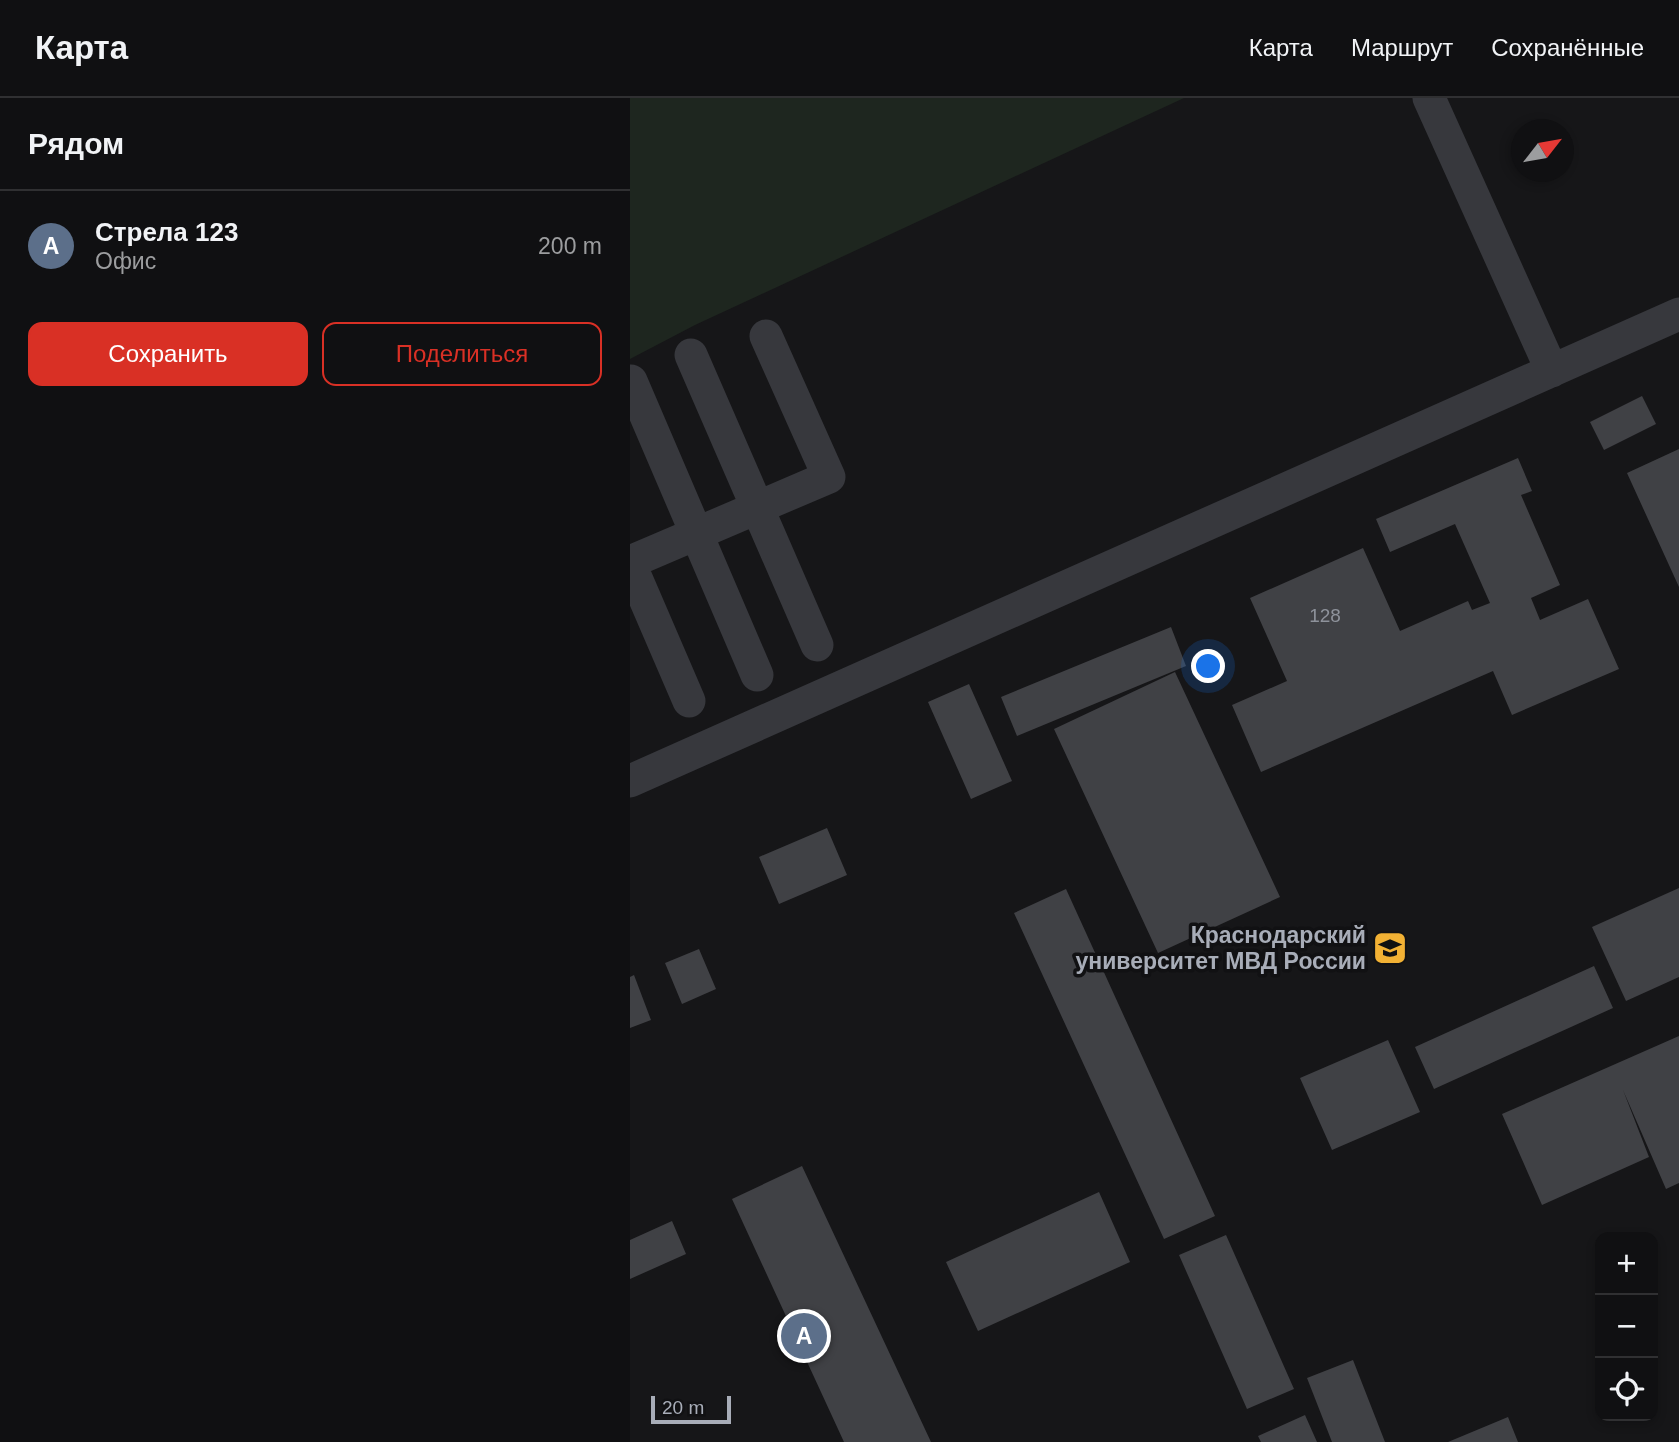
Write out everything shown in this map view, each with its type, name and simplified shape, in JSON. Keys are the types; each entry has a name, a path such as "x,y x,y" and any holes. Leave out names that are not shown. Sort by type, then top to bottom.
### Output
{"street":[{"path":"1429,98 1552,371"},
{"path":"630,782 1679,314"},
{"path":"688,701 630,563 829,477 766,336"},
{"path":"691,355 817,645"},
{"path":"631,381 757,675"}],"shaded area":[{"path":"630,98 1184,98 695,325 630,359"}],"building":[{"path":"1642,396 1656,424 1604,450 1590,422"},
{"path":"1679,449 1679,587 1627,473"},
{"path":"1518,458 1532,491 1521,495 1560,585 1531,598 1540,620 1588,599 1619,669 1512,715 1493,671 1261,772 1232,705 1287,681 1250,598 1363,548 1400,631 1468,601 1472,610 1490,603 1455,524 1390,552 1376,519"},
{"path":"1171,627 1186,666 1017,736 1001,697"},
{"path":"1175,672 1280,897 1158,953 1054,729"},
{"path":"969,684 1012,781 971,799 928,702"},
{"path":"827,828 847,875 779,904 759,857"},
{"path":"1679,888 1679,977 1626,1001 1592,927"},
{"path":"1066,889 1215,1216 1164,1239 1014,913"},
{"path":"699,949 716,989 682,1004 665,963"},
{"path":"1594,966 1613,1008 1434,1089 1415,1047"},
{"path":"634,975 651,1020 630,1028 630,977"},
{"path":"1679,1036 1679,1183 1666,1189 1623,1090 1649,1157 1542,1205 1502,1114"},
{"path":"1388,1040 1420,1112 1332,1150 1300,1078"},
{"path":"802,1166 931,1442 844,1442 732,1199"},
{"path":"1099,1192 1130,1262 978,1331 946,1262"},
{"path":"672,1221 686,1254 630,1279 630,1240"},
{"path":"1226,1235 1294,1389 1247,1409 1179,1255"},
{"path":"1353,1360 1385,1442 1332,1442 1307,1378"},
{"path":"1305,1415 1317,1442 1261,1442 1258,1436"},
{"path":"1508,1417 1518,1442 1448,1442"}],"place":[{"name":"Краснодарский университет МВД России","path":"1390,948"},
{"name":"Стрела 123","path":"804,1336"}]}
